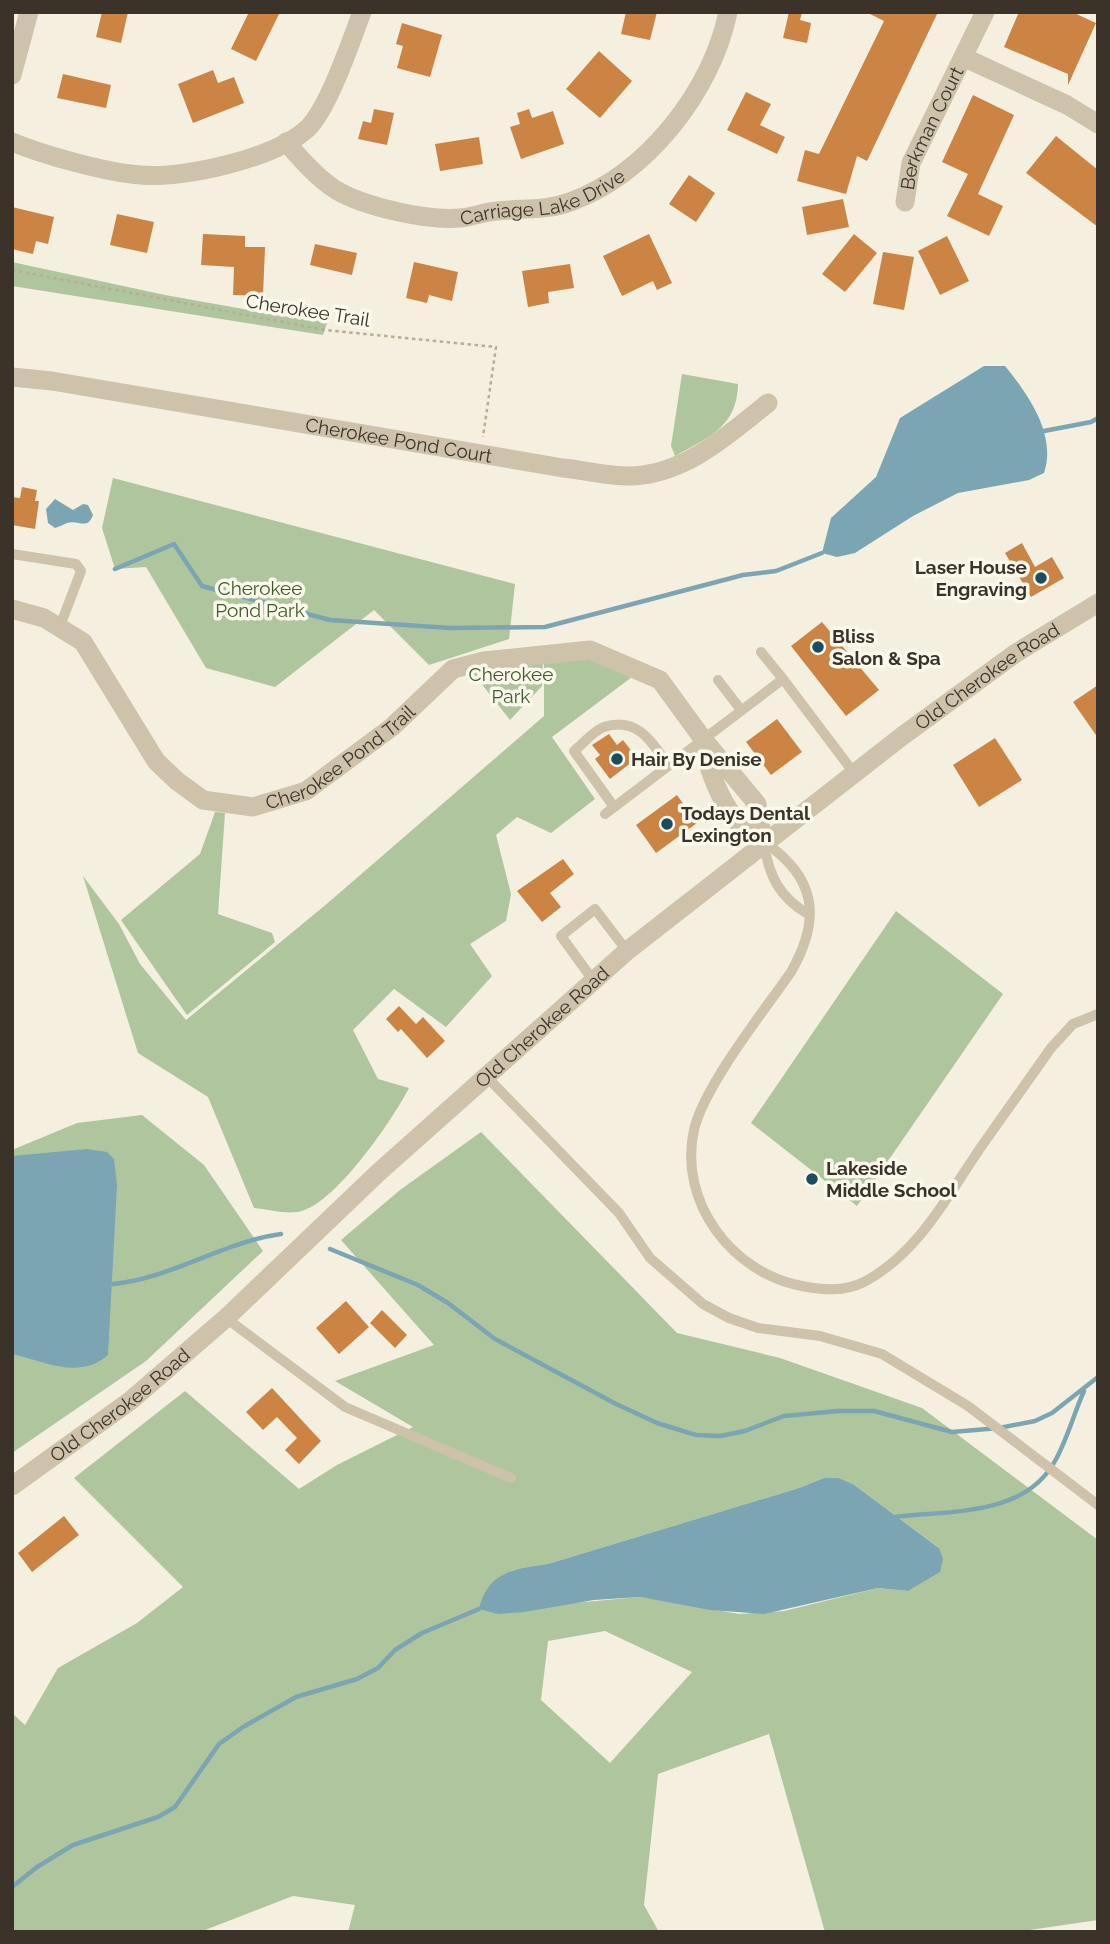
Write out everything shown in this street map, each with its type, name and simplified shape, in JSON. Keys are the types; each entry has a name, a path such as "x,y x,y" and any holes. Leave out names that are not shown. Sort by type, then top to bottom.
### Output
{"street":[{"path":"12,75 29,12"},
{"path":"12,142 48,154 142,176 224,164 286,142 308,127 322,108 362,12"},
{"name":"Carriage Lake Drive","path":"286,142 307,166 337,190 394,210 459,218 496,211 550,208 573,201 628,169 682,114 716,55 728,12"},
{"name":"Berkman Court","path":"905,202 911,163 985,12"},
{"path":"963,57 1067,105 1098,124"},
{"name":"Cherokee Pond Court","path":"12,377 52,381 632,476 655,472 710,449 768,403"},
{"name":"Old Cherokee Road","path":"12,1486 130,1401 226,1318 485,1075 627,951 763,842 1016,653 1098,603"},
{"name":"Cherokee Pond Trail","path":"12,609 44,618 83,642 156,761 203,800 253,807 306,790 392,727 453,669 557,651 590,650 660,680 703,739 757,804 763,842"}],"lane":[{"path":"12,554 76,564 81,571 60,626"},
{"path":"761,652 854,773"},
{"path":"605,814 783,679"},
{"path":"718,680 741,710"},
{"path":"614,807 574,751 603,727 630,727 645,733 668,765"},
{"path":"763,842 768,872 778,889 808,914"},
{"path":"763,842 785,857 801,875 808,891 808,931 802,954 704,1102 692,1143 694,1179 702,1209 735,1255 752,1268 778,1280 819,1289 840,1289 864,1282 885,1267 918,1239 1051,1048 1073,1024 1098,1014"},
{"path":"593,980 561,936 595,909 627,951"},
{"path":"485,1075 619,1213 650,1258 702,1304 729,1318 758,1328 820,1336 882,1354 968,1406 1094,1502"},
{"path":"226,1318 345,1407 511,1478"}],"path":[{"name":"Cherokee Trail","path":"12,270 325,330 496,347 480,452"}],"green space":[{"path":"12,262 165,295 294,318 313,312 329,317 323,335 12,286"},
{"path":"682,374 738,384 733,411 727,421 710,436 675,456 671,446"},
{"name":"Cherokee Pond Park","path":"113,478 515,584 509,639 429,665 374,610 275,687 206,668 146,567 115,569 102,528"},
{"path":"557,651 640,671 552,737 595,799 551,833 517,817 496,835 511,894 506,921 470,944 492,976 446,1027 394,989 353,1030 378,1079 409,1088 390,1120 344,1179 311,1207 297,1212 254,1208 208,1097 138,1053 83,876 119,924 140,964 186,1020 329,902 544,716 544,653"},
{"name":"Cherokee Park","path":"543,657 542,686 510,720 473,673"},
{"path":"215,812 225,813 218,914 272,933 275,942 187,1015 121,920 200,854"},
{"path":"896,911 1003,994 857,1206 751,1123"},
{"path":"142,1115 204,1165 263,1251 146,1361 12,1453 12,1150 77,1123"},
{"path":"481,1132 677,1333 780,1358 922,1408 1098,1540 1098,1920 1016,1932 825,1932 769,1734 658,1774 644,1905 659,1932 348,1932 355,1905 293,1896 200,1932 12,1932 12,1713 25,1725 58,1668 137,1623 183,1587 74,1478 185,1391 299,1489 337,1465 413,1427 335,1381 434,1345 341,1240 400,1190","holes":["824,1478 839,1478 853,1484 938,1547 908,1591 878,1588 784,1611 739,1614 640,1597 562,1604 512,1571 551,1563 799,1488","605,1631 692,1672 610,1763 541,1700 548,1641"]}],"water":[{"path":"984,366 1005,366 1031,402 1047,444 1044,473 1029,480 958,493 913,516 855,553 837,557 822,553 831,518 876,477 900,418"},
{"path":"55,499 73,510 83,504 88,505 93,515 91,520 85,524 71,522 55,528 48,523 46,509"},
{"path":"87,1149 107,1152 114,1159 117,1185 108,1355 86,1367 62,1367 12,1354 12,1156"},
{"path":"824,1478 839,1478 853,1484 939,1548 943,1559 940,1572 908,1591 878,1588 764,1614 710,1610 640,1597 594,1600 498,1614 479,1609 490,1586 497,1579 515,1570 551,1563 799,1488"}],"building":[{"path":"102,12 128,12 121,43 96,37"},
{"path":"249,12 280,12 256,61 231,49"},
{"path":"626,12 657,12 650,40 621,34"},
{"path":"789,12 802,12 800,20 811,23 807,43 783,38"},
{"path":"866,12 938,12 867,161 857,156 846,194 797,181 805,150 819,154 884,21"},
{"path":"1019,12 1072,12 1096,23 1068,85 1068,74 1004,47"},
{"path":"402,23 442,35 430,77 397,68 403,46 396,44"},
{"path":"599,51 632,81 600,118 566,89"},
{"path":"213,70 218,83 234,77 244,103 193,123 178,84"},
{"path":"63,74 111,85 106,108 57,98"},
{"path":"746,92 771,104 760,125 785,137 777,154 727,130"},
{"path":"973,95 1014,115 978,194 1003,206 989,236 947,216 968,174 942,162"},
{"path":"374,109 394,113 387,145 358,139 363,121 371,123"},
{"path":"529,109 532,118 553,111 564,144 521,159 510,127 520,124 517,113"},
{"path":"1056,136 1098,170 1098,227 1026,173"},
{"path":"479,137 483,164 440,171 435,144"},
{"path":"689,175 715,193 696,222 669,204"},
{"path":"843,199 849,227 807,235 802,207"},
{"path":"12,207 54,217 48,244 36,241 33,254 12,249"},
{"path":"117,214 154,222 147,253 110,245"},
{"path":"203,234 245,236 245,247 265,247 263,296 233,295 234,267 201,265"},
{"path":"649,234 672,283 657,290 653,281 622,296 603,256"},
{"path":"854,234 877,253 845,292 822,274"},
{"path":"947,236 969,281 940,295 918,251"},
{"path":"315,244 357,253 352,275 310,265"},
{"path":"883,252 914,257 904,310 873,304"},
{"path":"414,262 458,272 452,301 429,295 427,303 406,298"},
{"path":"570,264 574,288 548,292 549,303 528,307 522,271"},
{"path":"22,487 37,490 35,501 39,501 35,529 12,525 12,497 20,498"},
{"path":"1022,543 1035,567 1052,557 1064,578 1031,597 1005,553"},
{"path":"822,622 879,690 846,716 791,646"},
{"path":"1098,685 1098,738 1073,702"},
{"path":"777,719 802,752 771,775 746,742"},
{"path":"609,734 617,745 623,740 637,758 610,779 595,759 600,755 592,745"},
{"path":"995,738 1022,780 979,807 953,765"},
{"name":"Todays Dental Lexington","path":"677,795 697,823 656,853 636,825"},
{"path":"563,859 574,874 550,893 561,907 542,922 517,891"},
{"path":"399,1006 416,1024 423,1017 445,1041 427,1058 401,1029 398,1032 386,1019"},
{"path":"346,1301 369,1327 339,1354 316,1328"},
{"path":"382,1310 407,1335 395,1348 370,1323"},
{"path":"272,1388 321,1441 299,1464 285,1450 297,1438 277,1417 263,1430 246,1412"},
{"path":"64,1516 79,1535 32,1572 18,1553"}],"waterway":[{"path":"1044,431 1091,422 1098,418"},
{"path":"115,569 174,544 202,586 330,620 450,628 545,627 743,575 776,571 822,553"},
{"path":"113,1284 156,1275 239,1244 281,1234"},
{"path":"330,1249 418,1285 448,1303 495,1339 616,1404 657,1423 696,1435 720,1436 745,1431 784,1416 838,1411 874,1411 952,1432 999,1428 1035,1421 1052,1413 1098,1377"},
{"path":"895,1517 984,1507 1025,1492 1042,1479 1055,1461 1084,1391"},
{"path":"12,1887 37,1867 73,1845 158,1817 175,1807 219,1744 243,1727 296,1697 357,1679 378,1668 395,1650 422,1633 479,1609"}],"place":[{"name":"Laser House Engraving","path":"1041,578"},
{"name":"Bliss Salon & Spa","path":"818,647"},
{"name":"Hair By Denise","path":"617,759"},
{"name":"Todays Dental Lexington","path":"667,824"},
{"name":"Lakeside Middle School","path":"812,1179"}]}
